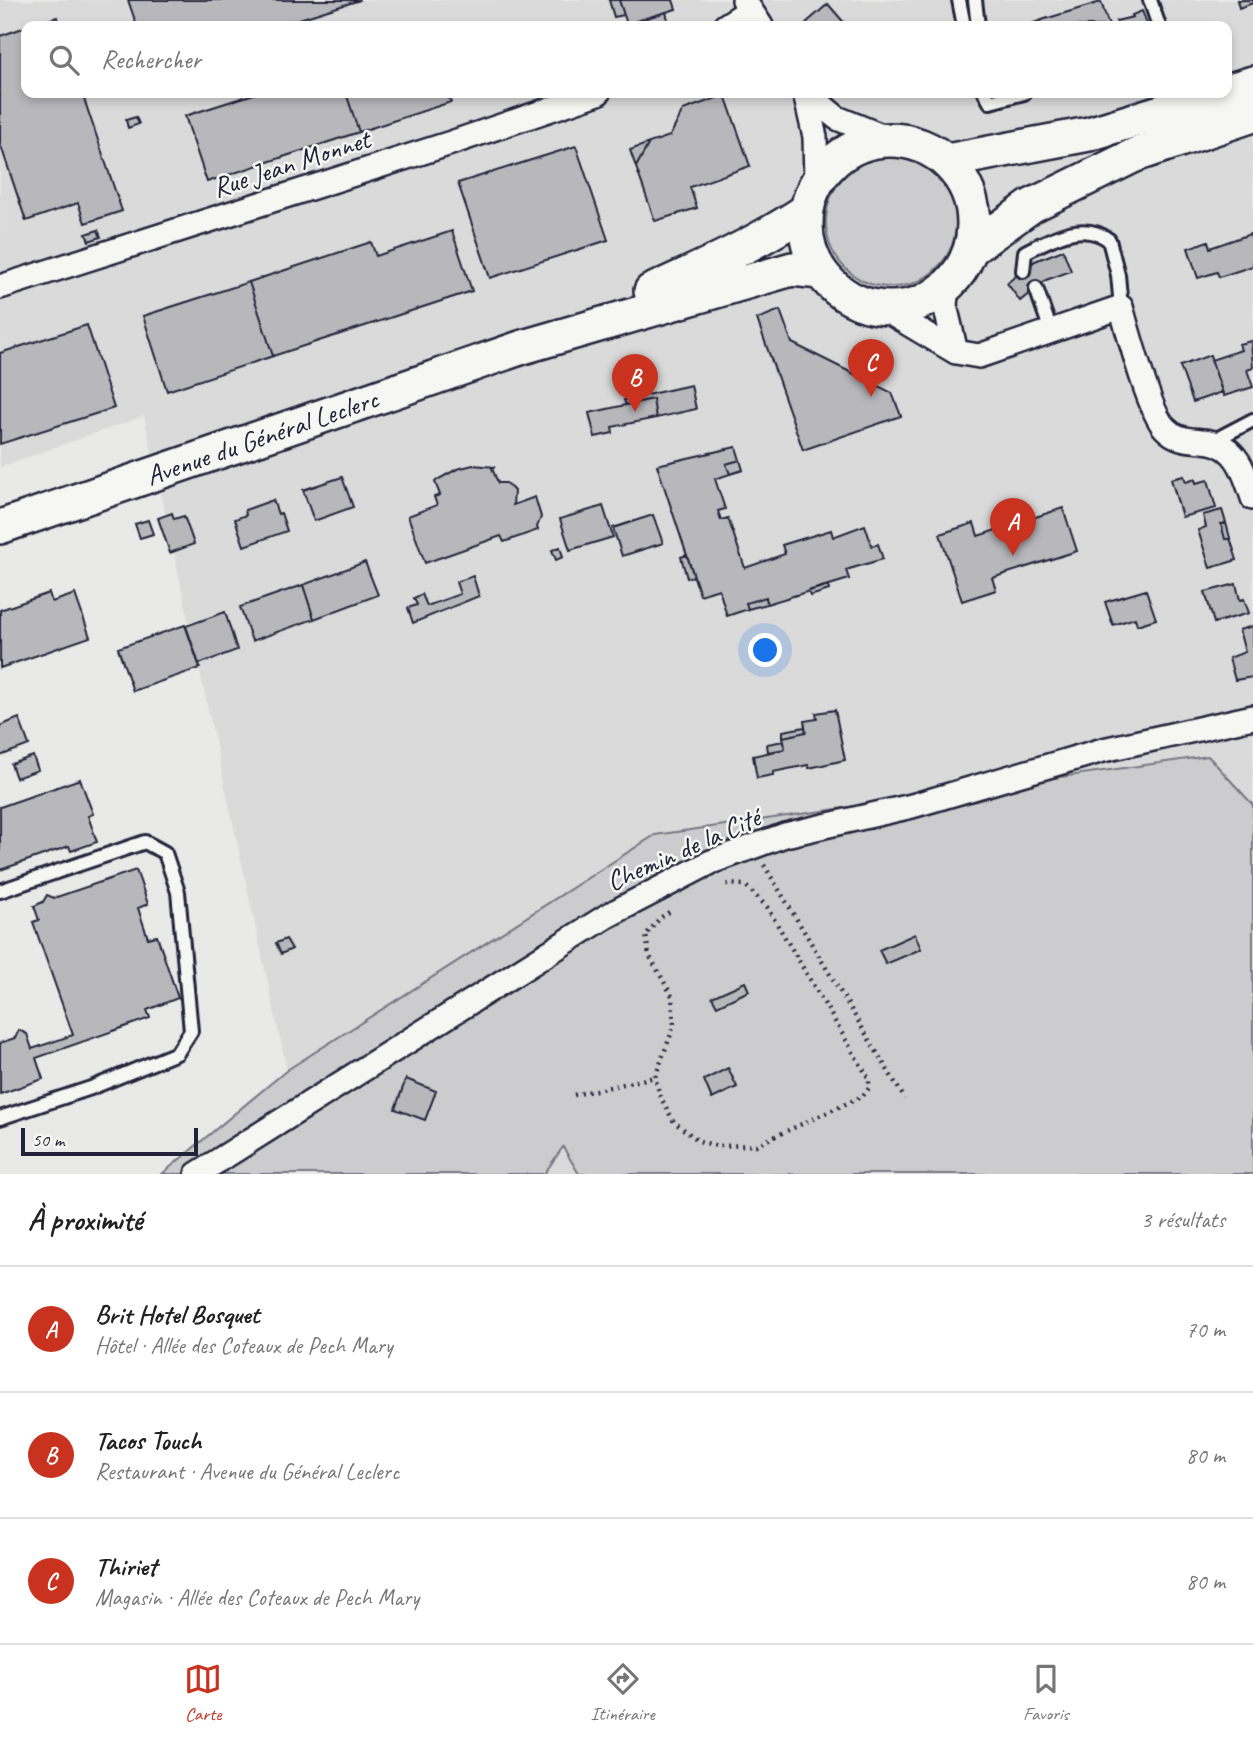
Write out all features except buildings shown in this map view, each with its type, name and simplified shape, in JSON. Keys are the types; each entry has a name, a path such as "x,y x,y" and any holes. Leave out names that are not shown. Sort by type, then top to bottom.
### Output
{"main road":[{"path":"1232,90 1253,83"},
{"path":"947,161 1089,134 1205,98"},
{"path":"971,249 1031,206 1135,155 1253,115"},
{"path":"889,139 926,148 947,161 960,176 970,197 974,218 971,249 966,261 947,286 916,304 895,309 862,304 834,288 820,272 810,253 806,234 812,196 830,165 844,153 866,143 889,139"},
{"name":"Avenue du Général Leclerc","path":"523,347 708,265 778,229 812,196"},
{"name":"Avenue du Général Leclerc","path":"0,527 523,347 792,269 820,272"}],"street":[{"path":"735,21 752,12"},
{"name":"Rue Jean Monnet","path":"0,287 583,98"},
{"path":"807,98 815,137 812,196"},
{"path":"812,98 836,118 889,139"},
{"path":"947,286 945,305 956,352"},
{"path":"882,308 956,352 979,356 1121,307 1144,381 1163,427 1175,436 1191,441 1211,442 1234,454 1253,498"},
{"name":"Chemin de la Cité","path":"197,1174 607,916 711,862 785,835 912,806 1103,750 1253,717"}],"lane":[{"path":"959,0 963,21"},
{"path":"975,0 977,21"},
{"path":"1150,0 1156,21"},
{"path":"988,98 990,102 1005,98"},
{"path":"1023,271 1024,252 1064,232 1098,231 1109,240 1118,275 1121,307"},
{"path":"1036,288 1051,331"},
{"path":"1211,442 1253,421"},
{"path":"0,891 145,842 165,853 178,892 191,1031 177,1053 91,1088 0,1118"}],"path":[{"path":"753,846 905,1099"},
{"path":"680,906 660,918 646,935 649,955 672,996 674,1026 655,1077 660,1096 674,1122 699,1141 717,1146 756,1145 863,1096 869,1088 869,1079 768,907 745,885 723,884 712,889"},
{"path":"574,1095 655,1077"}],"shaded area":[{"path":"0,0 1253,0 1253,805 1208,756 655,835 287,1070 144,416 0,467"},
{"path":"891,157 916,162 937,176 951,197 956,222 951,247 937,268 916,282 891,287 866,282 845,268 831,247 826,222 831,197 845,176 866,162"},
{"path":"1208,756 1253,805 1253,1174 579,1174 563,1147 544,1174 162,1174 287,1070 655,835"},
{"path":"563,1147 579,1174 544,1174"}],"place":[{"name":"Thiriet","path":"871,397"},
{"name":"Tacos Touch","path":"635,412"},
{"name":"Brit Hotel Bosquet","path":"1013,556"}]}
